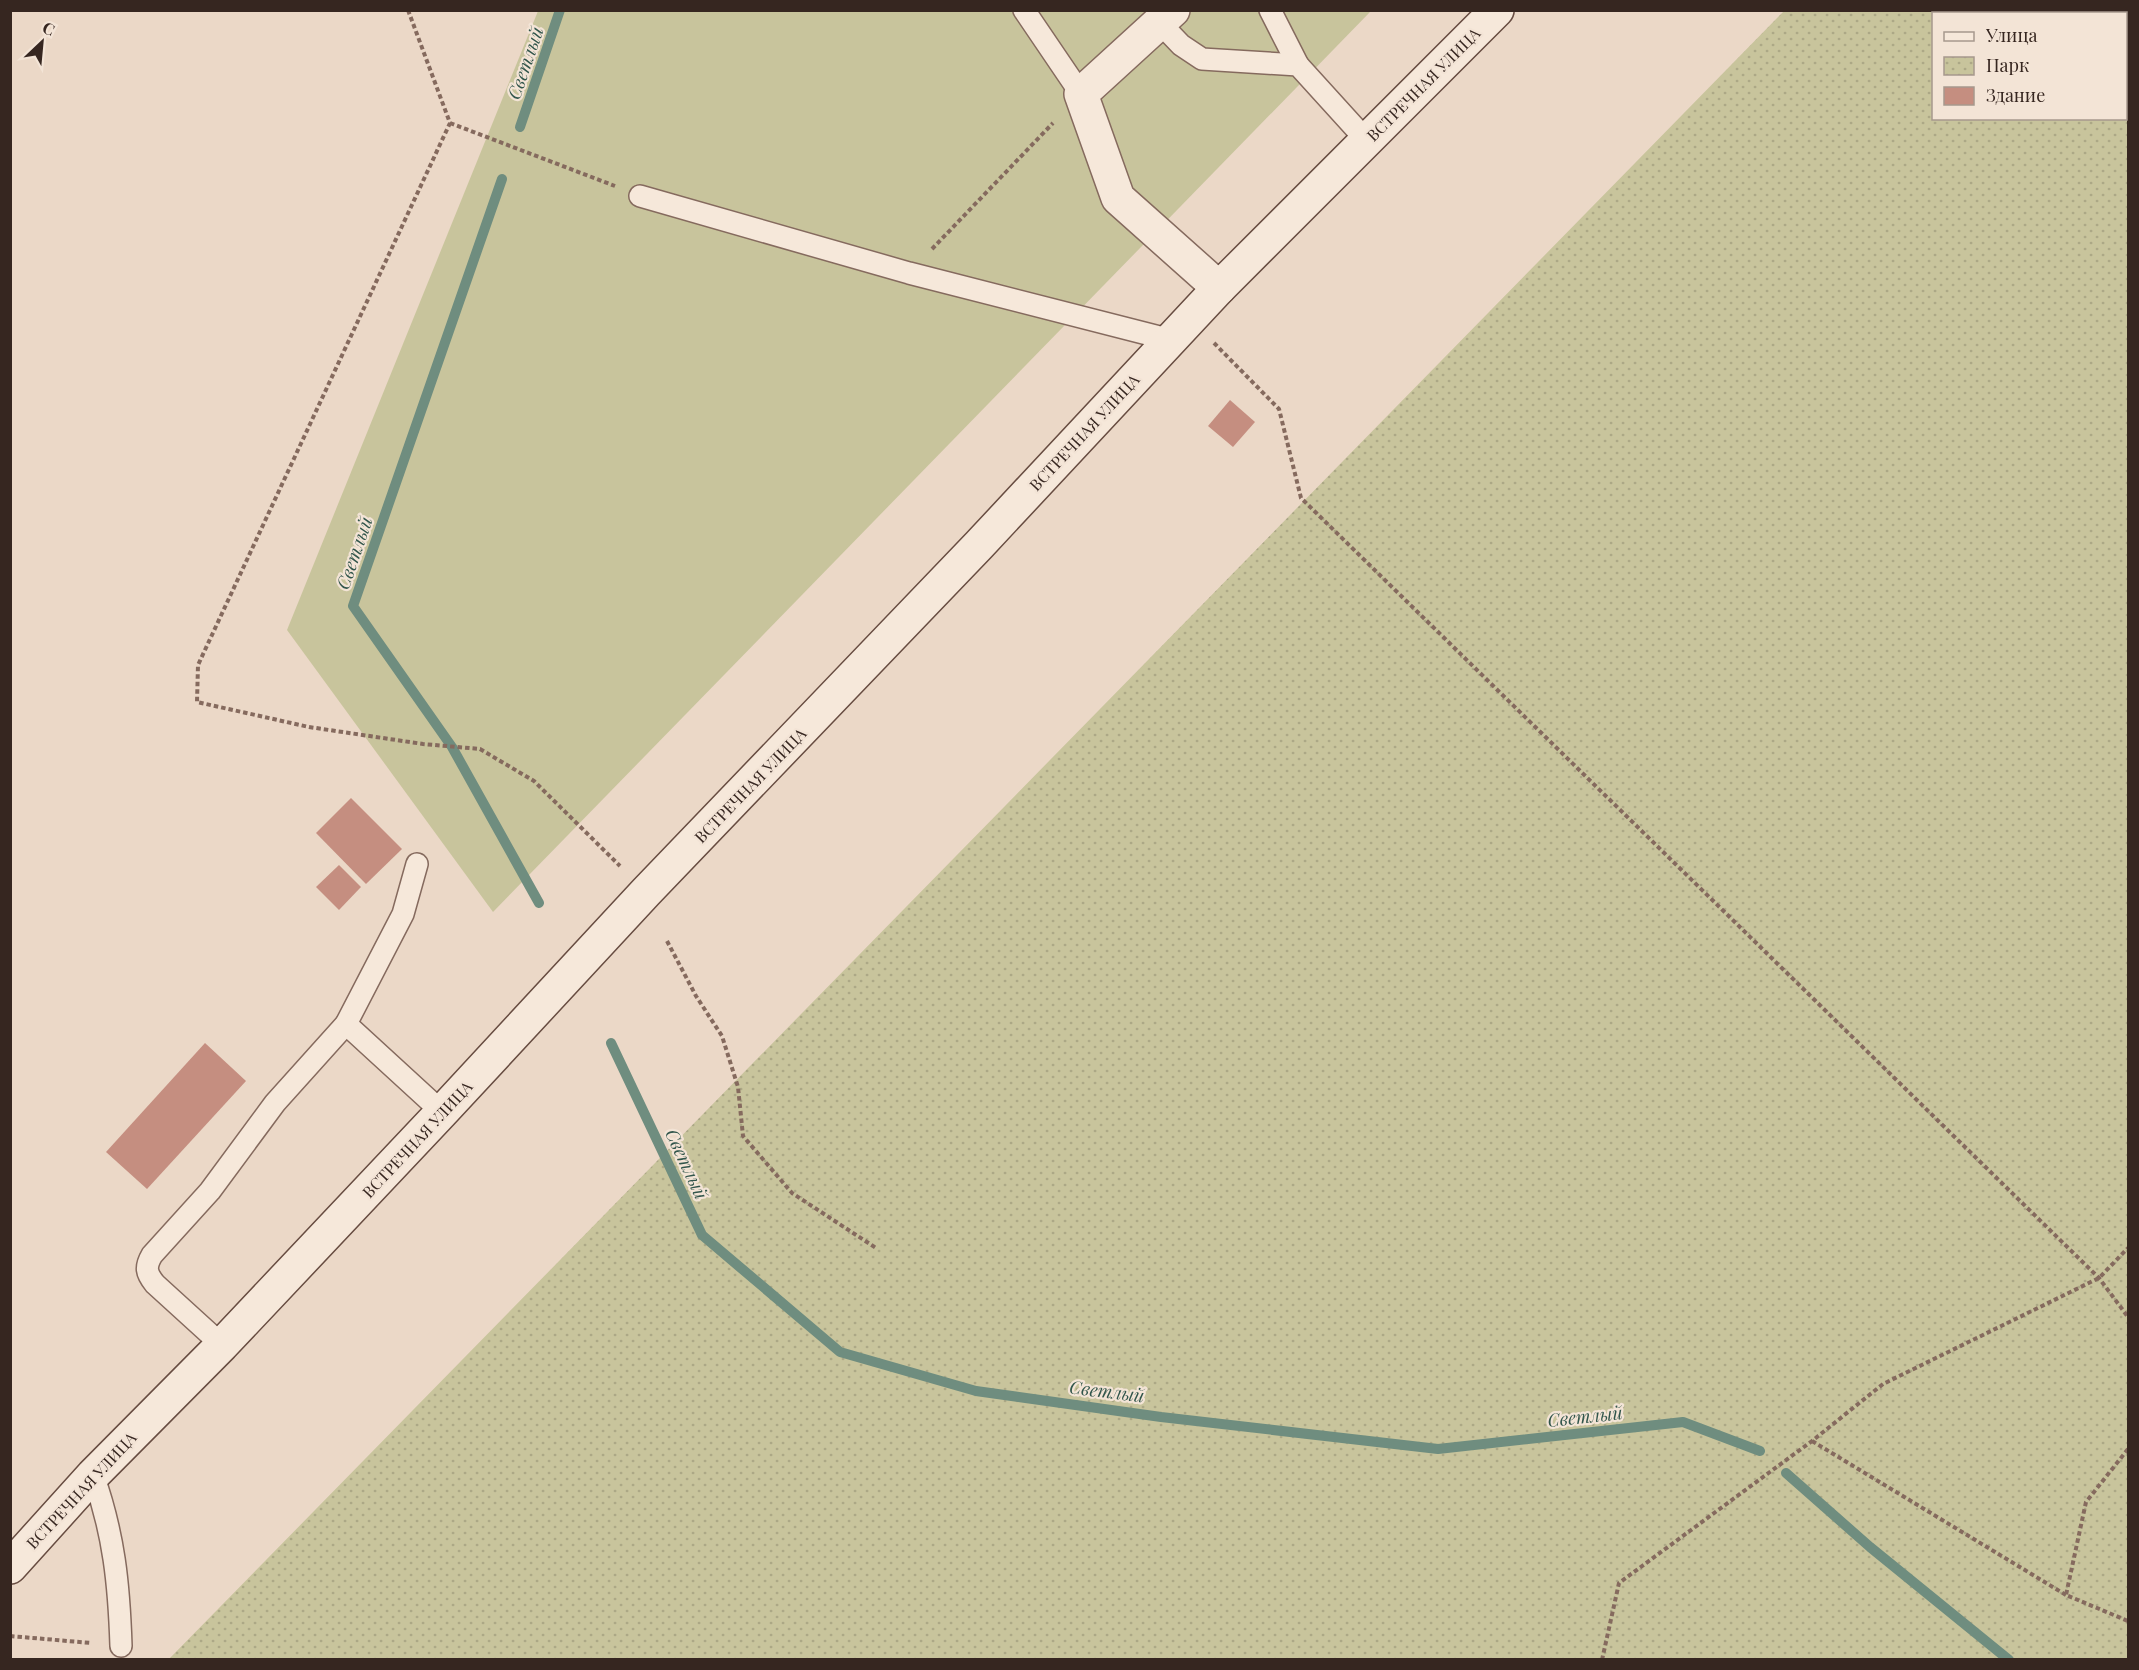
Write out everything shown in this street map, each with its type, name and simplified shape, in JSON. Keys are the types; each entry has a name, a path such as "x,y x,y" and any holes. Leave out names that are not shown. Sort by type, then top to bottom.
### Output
{"main road":[{"name":"ВСТРЕЧНАЯ УЛИЦА","path":"10,1567 93,1475 222,1345 646,892 980,545 1219,288 1367,141 1488,14"},
{"path":"1166,16 1081,94 1118,198 1219,288"}],"lane":[{"path":"1024,10 1081,94"},
{"path":"1270,10 1298,65 1367,141"},
{"path":"1166,16 1180,45 1202,60 1298,65"},
{"path":"640,196 909,273 1180,330"},
{"path":"222,1345 155,1284 147,1274 146,1264 210,1191 275,1103 346,1024 403,914 417,864"},
{"path":"346,1024 442,1112"},
{"path":"93,1475 110,1528 119,1601 121,1646"}],"path":[{"path":"408,10 450,123 198,665 197,702 309,727 423,744 480,749 534,781 646,892"},
{"path":"909,273 1081,94"},
{"path":"450,123 640,196"},
{"path":"1180,330 1279,409 1301,498 2099,1278 2128,1317"},
{"path":"667,941 696,996 722,1036 738,1087 743,1136 792,1193 876,1248"},
{"path":"1602,1659 1618,1583 1812,1441 1883,1384 2099,1278 2128,1248"},
{"path":"1812,1441 2066,1595 2128,1621"},
{"path":"2066,1595 2086,1502 2128,1449"},
{"path":"10,1636 121,1646"}],"green space":[{"path":"538,11 1371,11 493,912 287,630"},
{"path":"1784,11 2128,11 2128,1659 169,1659"}],"building":[{"path":"1230,400 1255,422 1233,447 1208,426"},
{"path":"351,798 402,849 366,884 316,833"},
{"path":"339,865 361,887 339,910 316,887"},
{"path":"205,1043 246,1081 147,1189 106,1152"}],"waterway":[{"name":"Светлый","path":"520,127 560,10"},
{"name":"Светлый","path":"502,179 353,606 452,747 539,903"},
{"name":"Светлый","path":"611,1043 702,1235 840,1352 976,1391 1161,1417 1438,1449 1683,1422 1760,1451"},
{"path":"1786,1473 1870,1547 2009,1660"}]}
